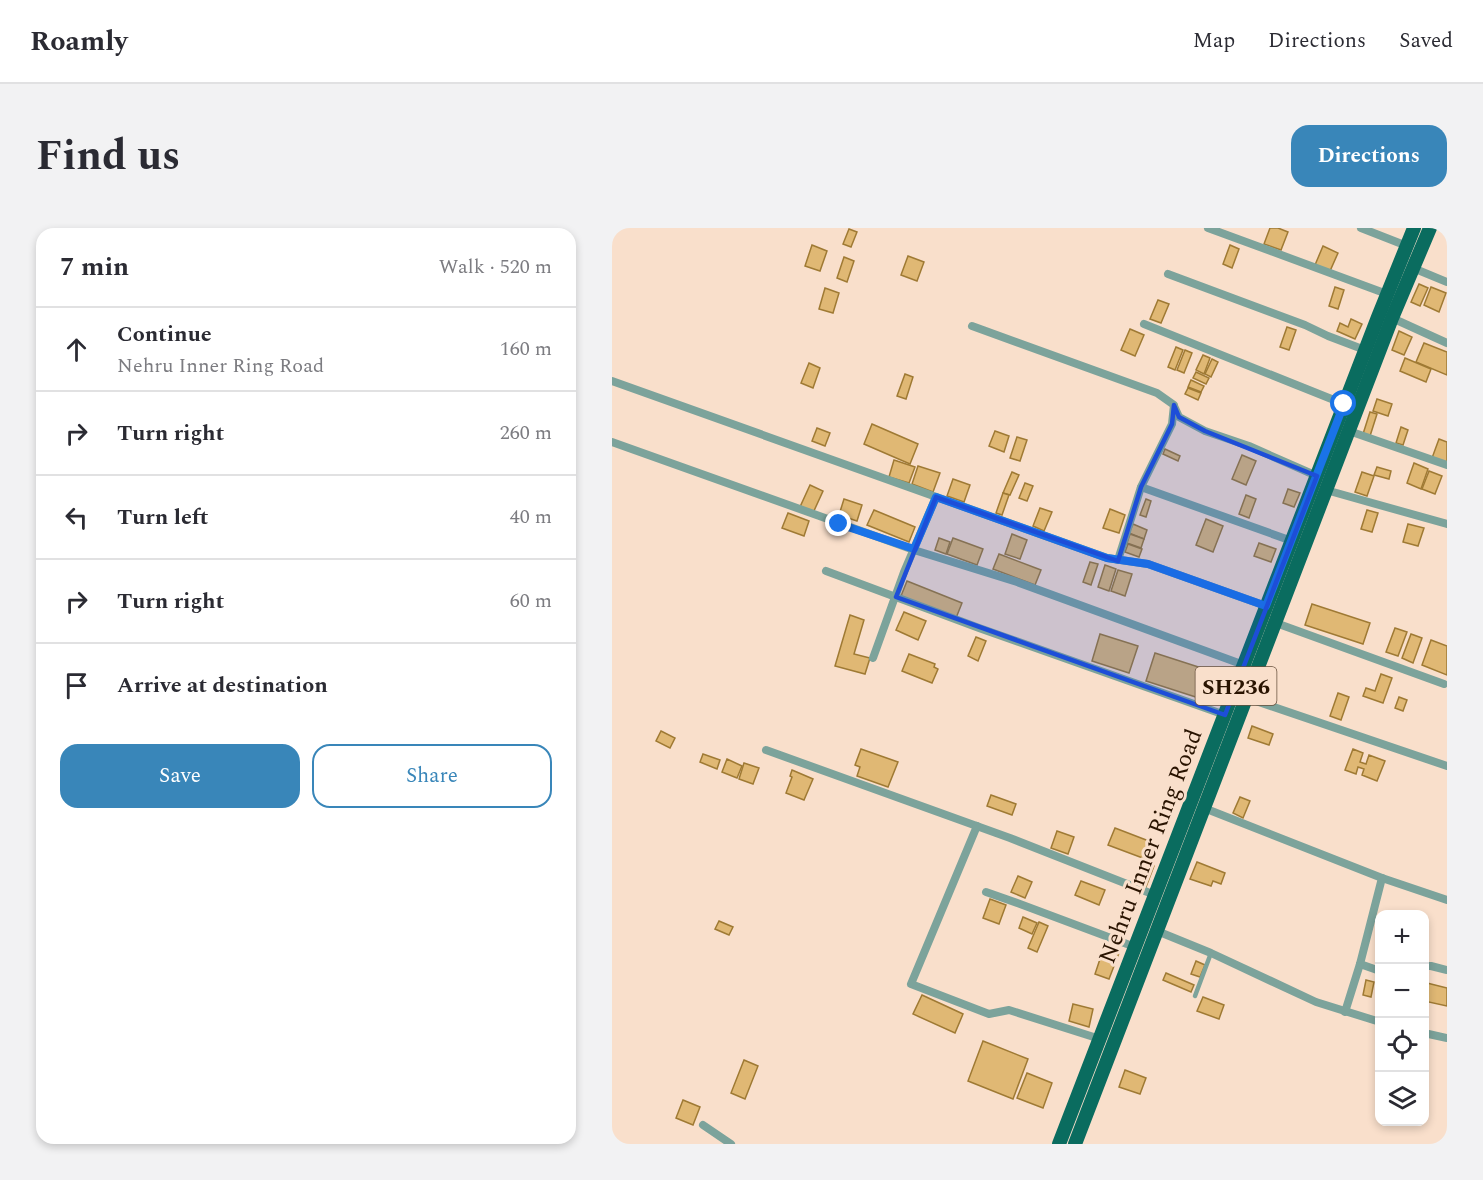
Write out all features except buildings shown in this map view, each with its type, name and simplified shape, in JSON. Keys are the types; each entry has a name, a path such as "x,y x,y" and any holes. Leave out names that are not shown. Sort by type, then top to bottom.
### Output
{"main road":[{"name":"Nehru Inner Ring Road","path":"1059,1144 1414,228"},
{"name":"SH236","path":"1076,1144 1392,318 1430,228"}],"street":[{"path":"1208,228 1387,294"},
{"path":"1361,228 1407,246"},
{"path":"1413,268 1447,282"},
{"path":"1168,274 1365,350"},
{"path":"1392,318 1447,343"},
{"path":"1144,324 1344,404"},
{"path":"972,326 1157,393 1174,405 1179,417 1205,431 1249,446 1317,476"},
{"path":"612,381 1096,554 1148,564 1266,606"},
{"path":"1118,560 1141,487 1172,424 1174,405"},
{"path":"1349,431 1447,465"},
{"path":"612,442 914,549 1017,582 1244,665"},
{"path":"1141,487 1292,541"},
{"path":"1326,490 1447,524"},
{"path":"873,658 904,572 936,497"},
{"path":"826,571 1225,715"},
{"path":"1276,623 1444,684"},
{"path":"1247,698 1447,766"},
{"path":"766,750 977,826 1155,895"},
{"path":"1204,808 1382,878 1447,900"},
{"path":"977,826 911,984 990,1014 1009,1010 1100,1039"},
{"path":"1345,1012 1382,878"},
{"path":"986,892 1135,947"},
{"path":"1157,931 1211,953 1316,1002 1375,1021"},
{"path":"1360,964 1375,969"},
{"path":"1429,966 1447,970"},
{"path":"1429,1034 1447,1038"},
{"path":"703,1125 731,1144"}],"lane":[{"path":"1195,996 1211,953"}],"highlighted area":[{"path":"1174,405 1179,417 1205,431 1317,476 1225,715 896,597 936,497 1118,561 1141,487 1172,424"}],"route":[{"path":"839,524 914,549 936,497 1107,558 1148,564 1266,606 1344,404"}]}
